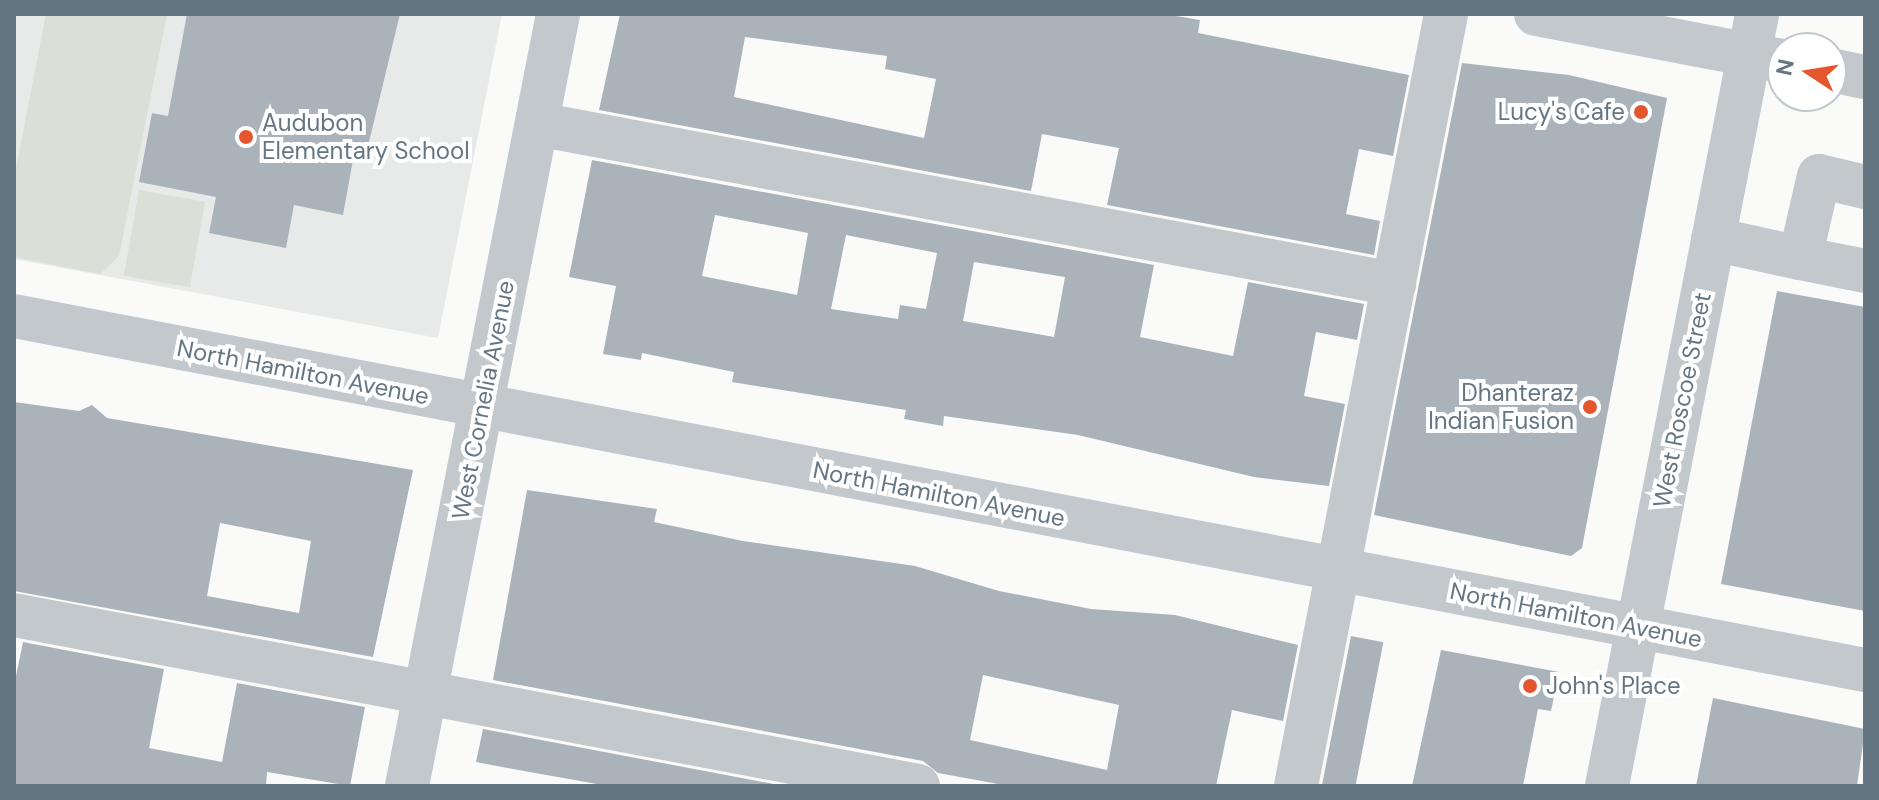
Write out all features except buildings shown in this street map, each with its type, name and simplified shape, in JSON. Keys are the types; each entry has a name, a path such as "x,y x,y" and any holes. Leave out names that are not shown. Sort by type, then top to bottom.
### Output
{"street":[{"name":"West Cornelia Avenue","path":"407,786 558,14"},
{"path":"1296,786 1446,14"},
{"path":"1536,14 1763,43"},
{"name":"West Roscoe Street","path":"1607,786 1713,239 1763,43"},
{"path":"537,124 1394,284"},
{"path":"1800,258 1819,176 1865,187"},
{"path":"1713,239 1865,271"},
{"name":"North Hamilton Avenue","path":"14,316 1865,670"},
{"path":"14,615 918,786"}],"shaded area":[{"name":"Audubon Elementary School","path":"14,14 502,14 438,338 14,259"},
{"path":"46,14 167,14 119,256 100,274 14,257 14,179"},
{"path":"139,190 205,202 190,287 124,276"}],"place":[{"name":"Lucy's Cafe","path":"1641,112"},
{"name":"Audubon Elementary School","path":"246,137"},
{"name":"Dhanteraz Indian Fusion","path":"1590,407"},
{"name":"John's Place","path":"1530,686"}]}
